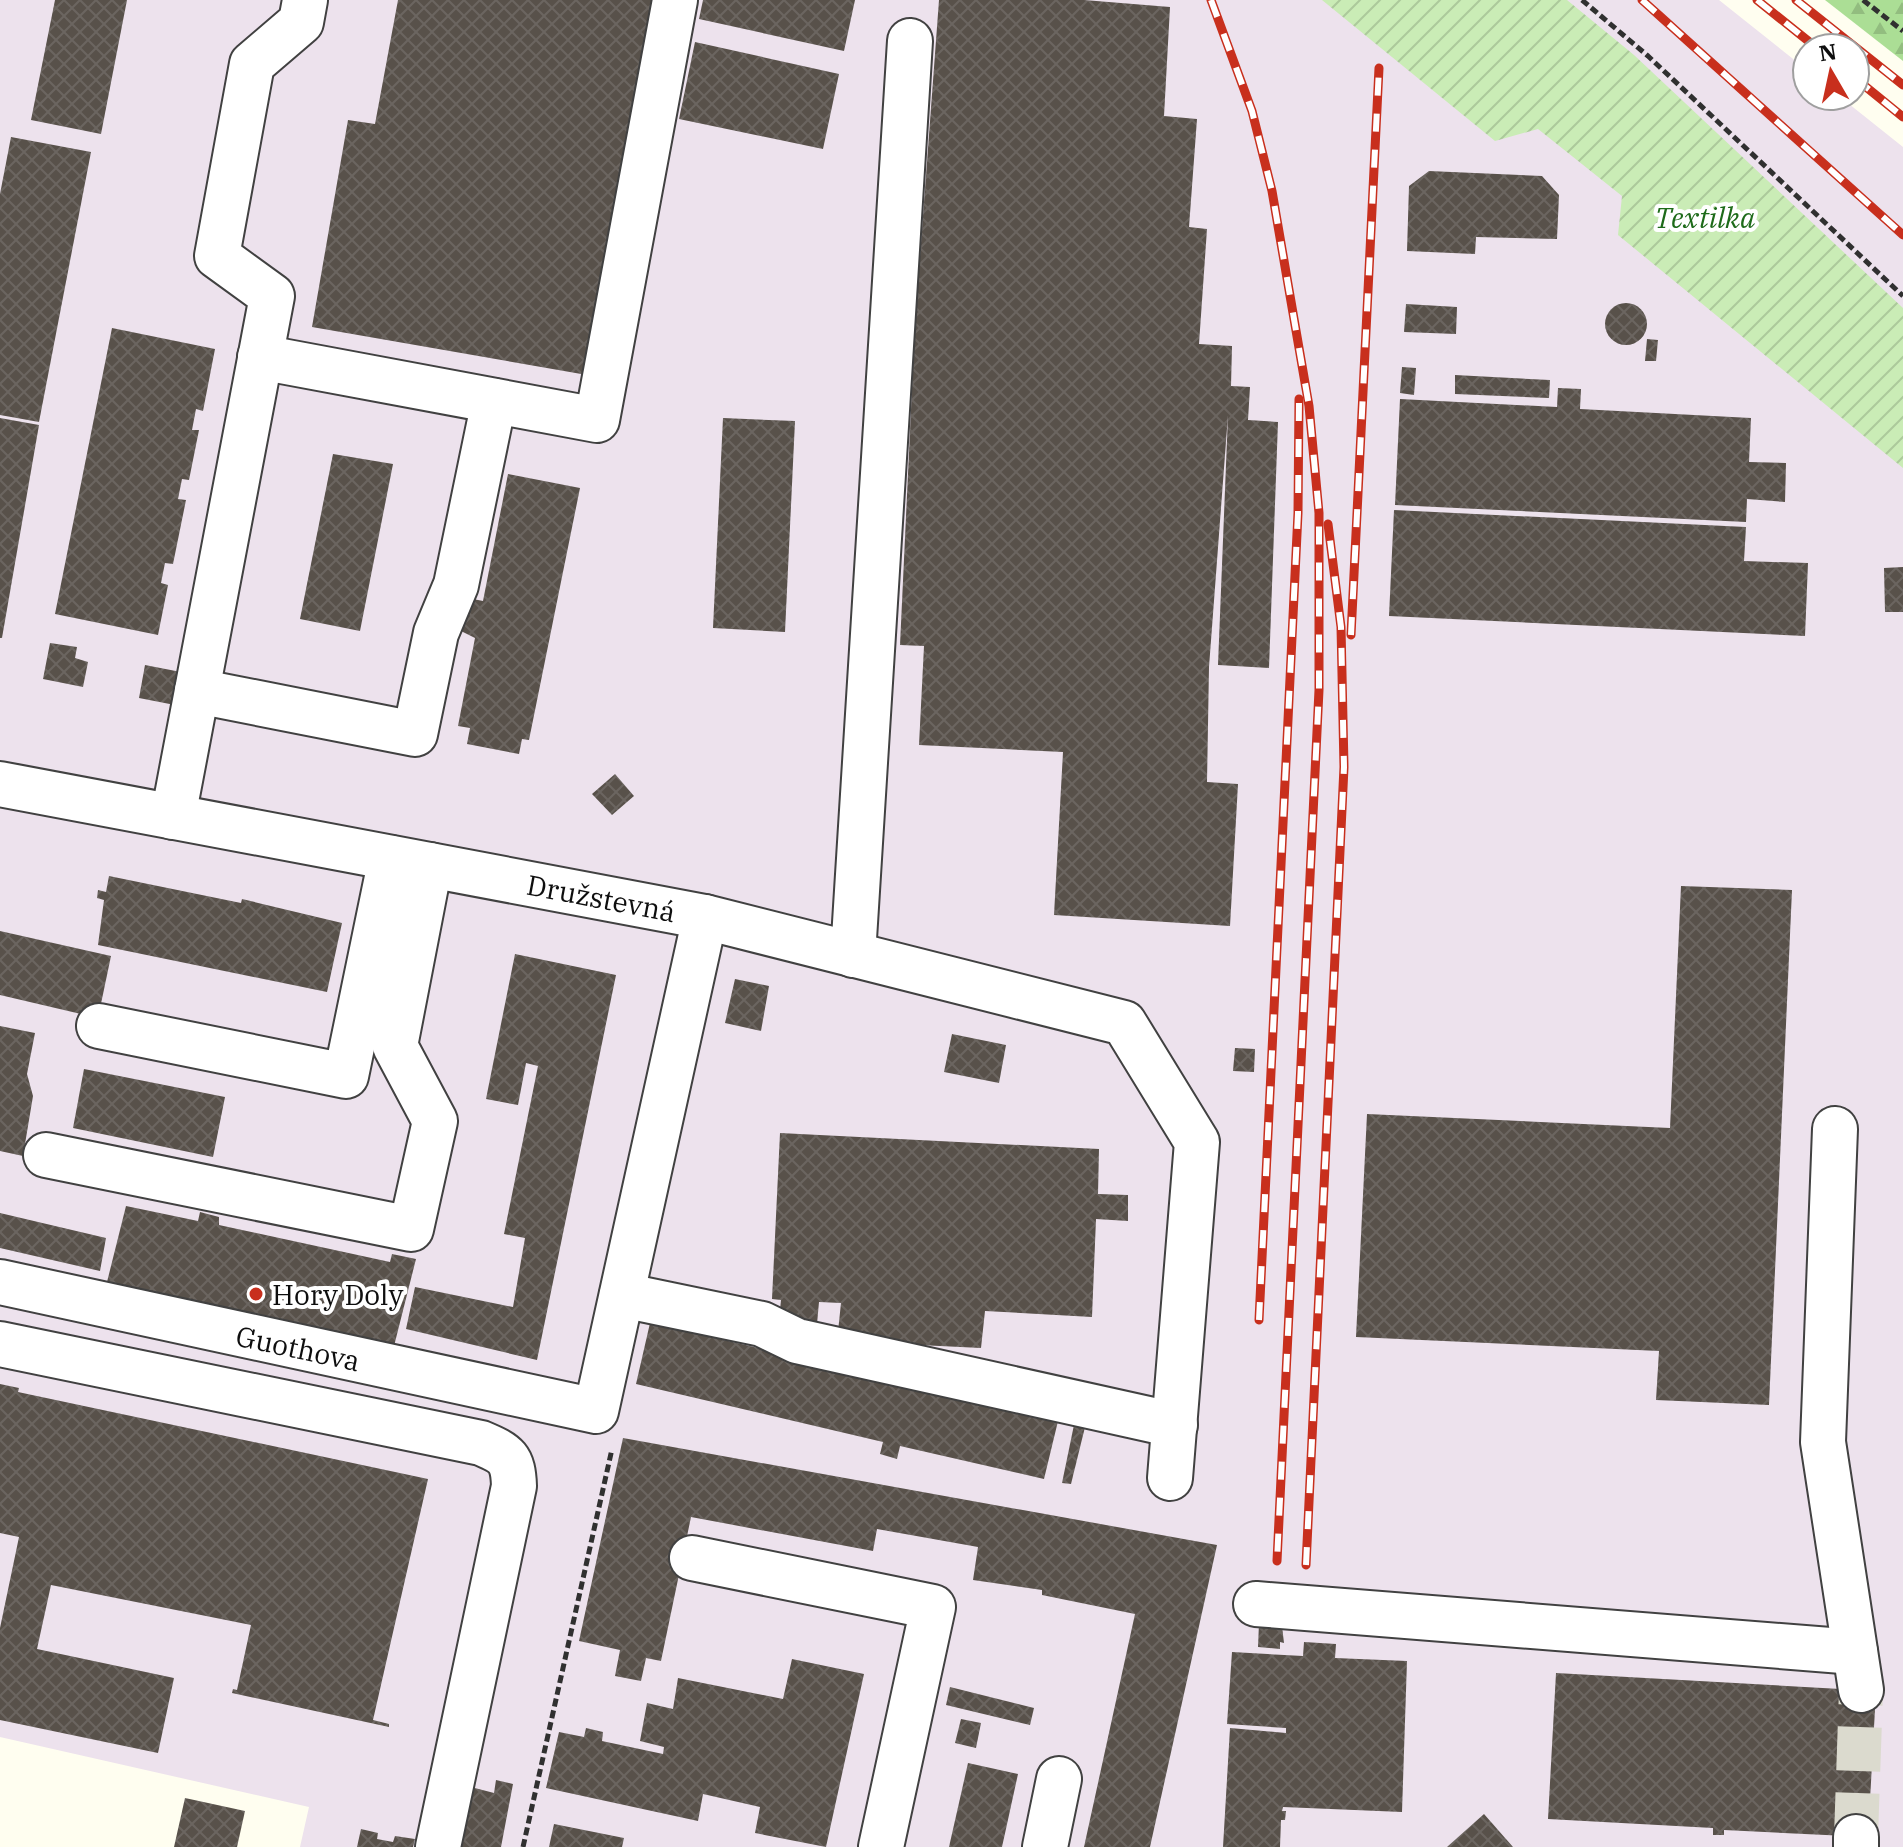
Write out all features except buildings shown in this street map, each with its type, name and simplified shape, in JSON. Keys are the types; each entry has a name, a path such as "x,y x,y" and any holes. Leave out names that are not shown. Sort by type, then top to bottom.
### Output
{"street":[{"path":"173,817 272,296 217,256 252,64 301,22 305,0"},
{"path":"260,357 597,420 675,0"},
{"path":"853,955 910,41"},
{"path":"197,691 415,734 436,633 456,585 494,401"},
{"name":"Družstevná","path":"0,784 705,917 622,1295 604,1426"},
{"path":"99,1026 346,1076 410,862"},
{"path":"46,1155 411,1229 435,1121 395,1046 410,862"},
{"path":"705,917 1124,1023 1197,1142 1170,1478"},
{"path":"1256,1604 1858,1671 1823,1442 1835,1129"},
{"name":"Guothova","path":"0,1282 604,1426"},
{"path":"622,1295 762,1324 797,1341 1175,1425"},
{"path":"0,1318 502,1424 515,1434 518,1443 513,1466 514,1486 438,1847"},
{"path":"0,1344 481,1443 502,1452 513,1466"},
{"path":"692,1558 933,1607 881,1847"},
{"path":"1045,1847 1059,1779"}],"path":[{"path":"1582,0 1648,56 1903,296"},
{"path":"1863,0 1903,31"},
{"path":"523,1847 604,1426"}],"shaded area":[{"path":"0,0 1719,0 1791,57 1791,112 1859,112 1903,147 1903,1847 300,1847 309,1807 0,1737"}],"green space":[{"name":"Textilka","path":"1322,0 1567,0 1634,55 1903,308 1903,468 1618,235 1622,196 1538,129 1495,141"},
{"path":"1825,0 1903,0 1903,61 1871,36 1871,32 1866,32"}],"tunnel":[{"path":"1856,1837 1861,1690"}],"railway":[{"path":"1211,0 1252,111 1272,191 1309,406 1319,513 1319,690 1277,1561"},
{"path":"1642,0 1903,235"},
{"path":"1757,0 1797,32"},
{"path":"1796,0 1903,85"},
{"path":"1351,635 1379,68"},
{"path":"1871,91 1903,117"},
{"path":"1259,1320 1298,513 1299,399"},
{"path":"1306,1565 1344,767 1341,627 1328,524"}],"place":[{"name":"Hory Doly","path":"256,1294"}]}
